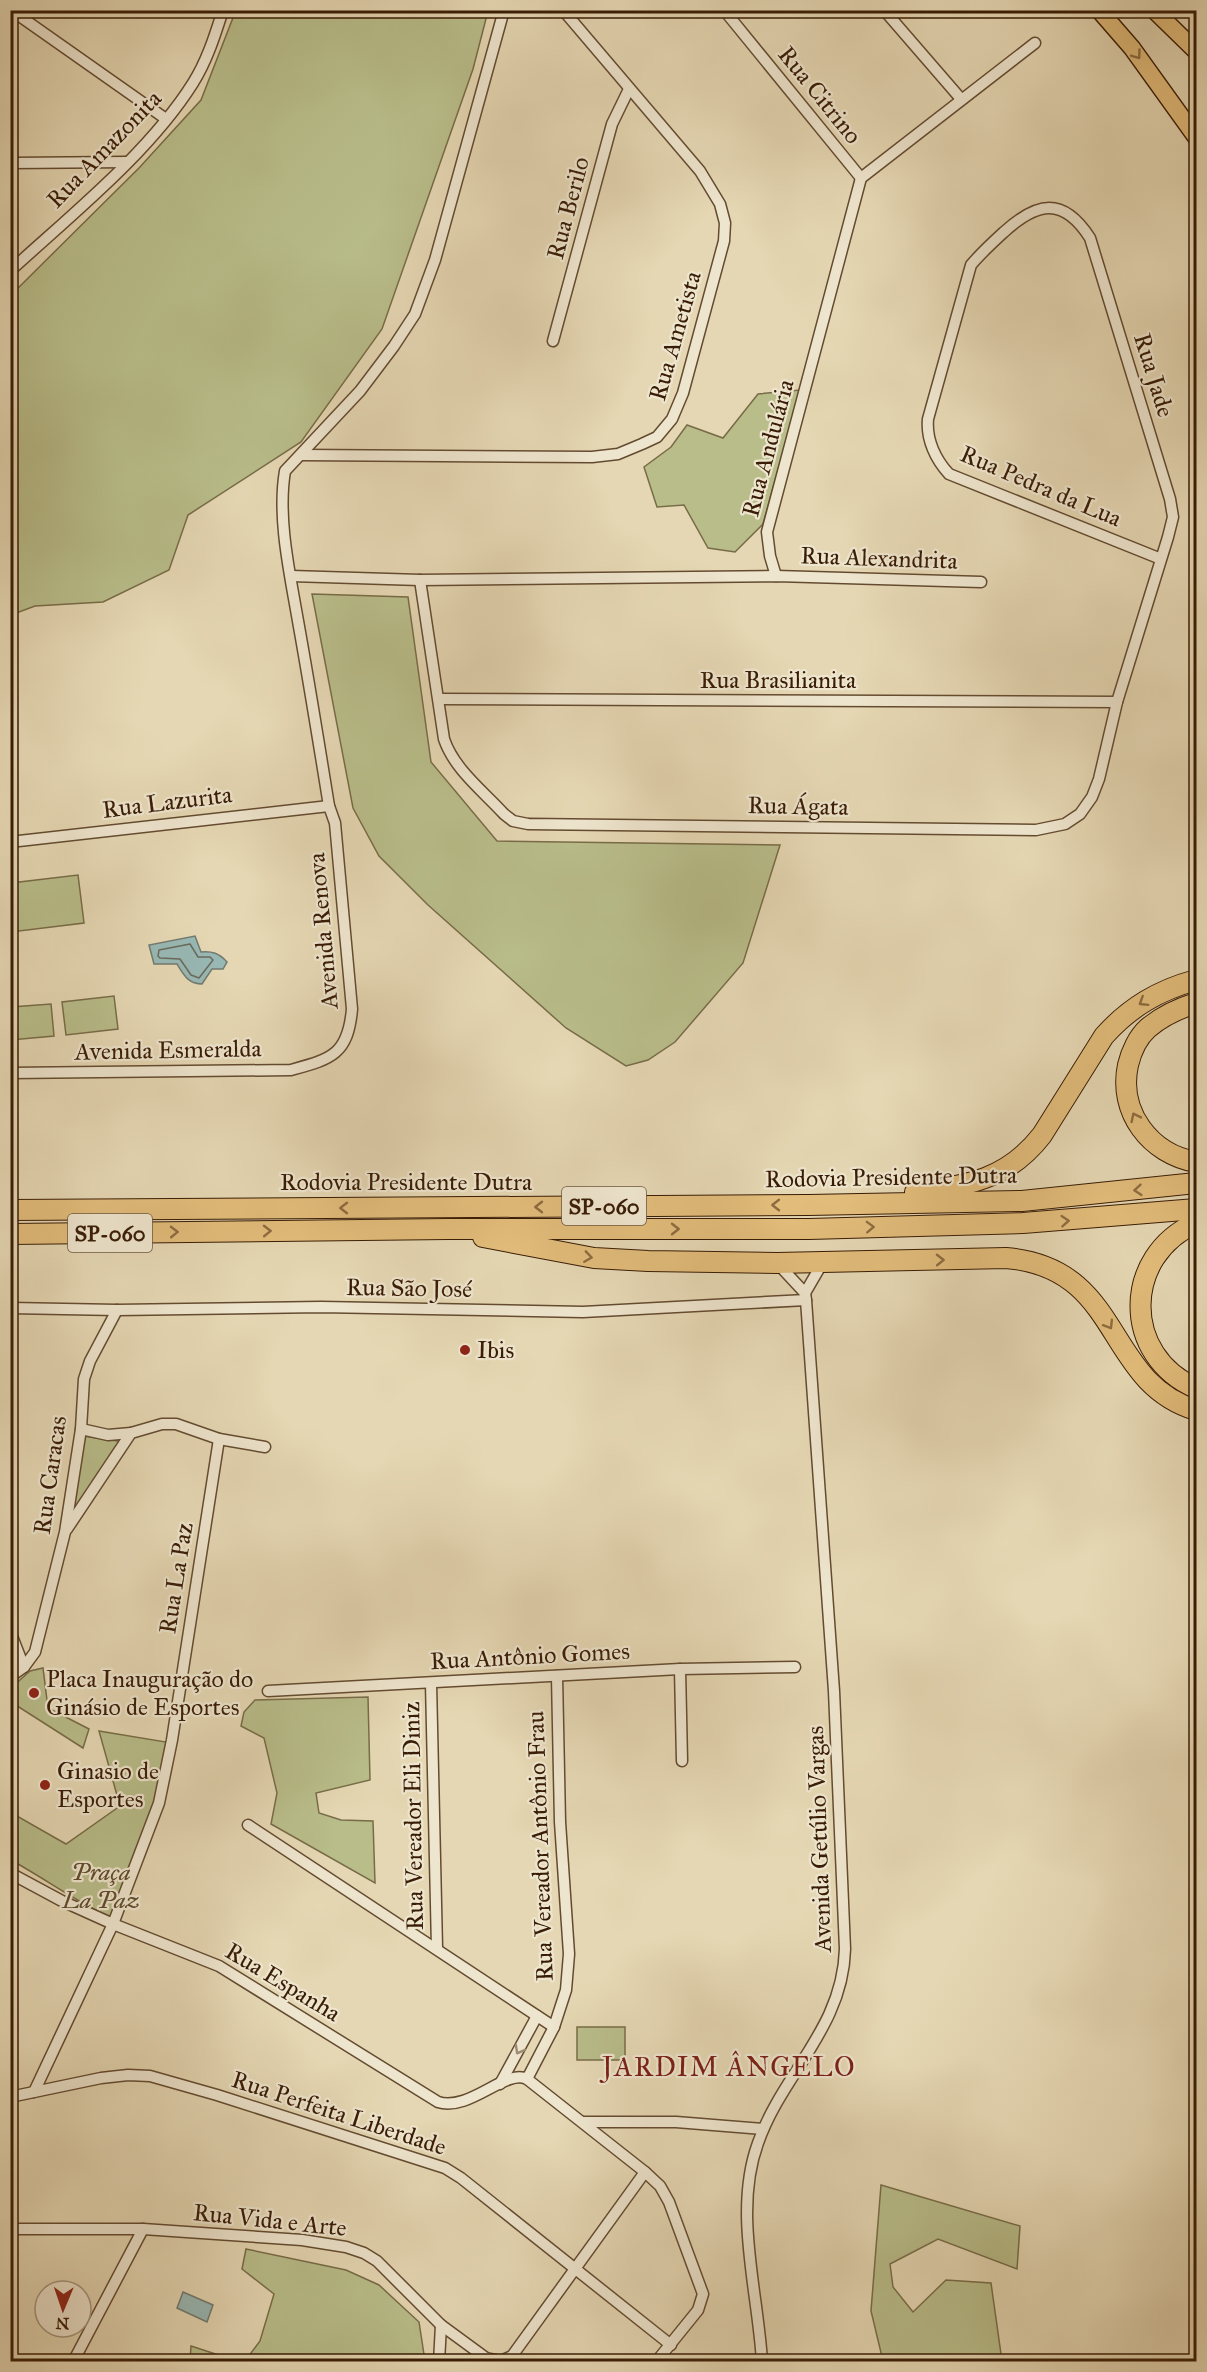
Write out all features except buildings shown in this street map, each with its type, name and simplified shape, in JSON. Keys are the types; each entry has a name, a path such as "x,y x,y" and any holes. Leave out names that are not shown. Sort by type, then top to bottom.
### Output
{"highway":[{"path":"808,1205 958,1186 999,1173 1023,1156 1042,1135 1104,1036 1115,1024 1154,995 1197,980"},
{"path":"1197,1003 1175,1012 1148,1029 1134,1048 1126,1083 1130,1106 1147,1137 1166,1152 1197,1162"},
{"name":"Rodovia Presidente Dutra","path":"10,1210 808,1205 1022,1201 1197,1183"},
{"name":"Rodovia Presidente Dutra","path":"10,1234 448,1229 809,1229 1023,1223 1197,1209"},
{"path":"1197,1223 1168,1241 1153,1259 1143,1281 1140,1305 1144,1331 1155,1354 1173,1374 1197,1388"},
{"path":"448,1229 518,1245 594,1258 777,1263 1006,1258 1044,1265 1071,1279 1092,1300 1136,1367 1154,1387 1176,1402 1197,1410"}],"main road":[{"path":"1099,10 1132,48 1197,137"},
{"path":"1154,10 1197,51"}],"street":[{"path":"11,10 166,119"},
{"name":"Avenida Renova","path":"325,1061 342,1045 351,1028 352,1009 335,823 330,806 291,576 282,487 285,471 360,391 415,314 435,260 504,10"},
{"name":"Rua Ametista","path":"301,455 592,457 618,454 657,437 672,419 683,393 724,242 725,223 720,204 700,171 563,10"},
{"name":"Rua Citrino","path":"724,10 861,178"},
{"path":"884,10 961,99"},
{"name":"Rua Amazonita","path":"10,271 128,162 166,119 194,82 205,60 223,11"},
{"path":"861,178 1035,44"},
{"name":"Rua Berilo","path":"553,341 612,124 629,89"},
{"path":"12,162 128,162"},
{"name":"Rua Andulária","path":"776,576 770,556 767,532 861,178"},
{"name":"Rua Pedra da Lua","path":"1067,213 1048,208 1032,211 1018,219 971,265 930,408 927,429 933,449 949,474 1161,559"},
{"name":"Rua Jade","path":"1067,213 1080,223 1090,238 1170,499 1173,517 1161,559"},
{"name":"Rua Ágata","path":"420,580 444,739 454,761 504,814 513,820 528,824 1036,830 1065,824 1080,814 1092,797 1099,779 1117,702 1161,559"},
{"path":"291,576 420,580 776,576"},
{"name":"Rua Alexandrita","path":"776,576 981,582"},
{"name":"Rua Brasilianita","path":"439,699 1117,702"},
{"name":"Rua Lazurita","path":"10,842 330,806"},
{"name":"Avenida Esmeralda","path":"10,1072 291,1070 325,1061"},
{"path":"777,1263 805,1297 823,1263"},
{"name":"Rua São José","path":"10,1308 117,1310 321,1307 584,1312 805,1297"},
{"name":"Avenida Getúlio Vargas","path":"762,2361 747,2206 751,2167 763,2129 831,2013 840,1991 845,1964 834,1691 805,1297"},
{"name":"Rua Caracas","path":"10,1677 24,1667 35,1652 65,1532 81,1429 84,1379 90,1361 117,1310"},
{"path":"81,1429 108,1435 131,1433 162,1424 176,1424 219,1439 265,1447"},
{"path":"65,1532 131,1433"},
{"name":"Rua La Paz","path":"34,2092 113,1924 159,1803 172,1740 219,1439"},
{"path":"10,1631 24,1667"},
{"name":"Rua Antônio Gomes","path":"268,1691 680,1669 795,1667"},
{"path":"680,1669 682,1761"},
{"name":"Rua Vereador Antônio Frau","path":"528,2079 554,2027 566,1990 569,1954 560,1822 557,1676"},
{"name":"Rua Vereador Eli Diniz","path":"431,1683 437,1948"},
{"path":"248,1825 554,2027"},
{"name":"Rua Espanha","path":"10,1873 62,1901 113,1924 219,1965 438,2102 454,2105 516,2076 528,2079"},
{"name":"Rua Vereador Antônio Frau","path":"500,2084 537,2016"},
{"name":"Rua Perfeita Liberdade","path":"10,2097 101,2078 128,2075 150,2076 445,2168 461,2178 671,2345"},
{"path":"528,2079 645,2172 660,2186 669,2202 703,2294 698,2310 656,2361"},
{"path":"584,2122 676,2122 763,2129"},
{"path":"574,2269 645,2172"},
{"name":"Rua Vida e Arte","path":"10,2229 143,2229 334,2244 356,2250 377,2261 441,2325 486,2358 501,2361 512,2356 574,2269"},
{"path":"73,2361 143,2229"},
{"path":"440,2361 441,2325"}],"green space":[{"path":"236,10 488,11 473,69 382,329 301,442 188,515 169,570 103,602 35,606 11,615 11,295 139,168 201,100"},
{"path":"800,390 763,524 735,552 708,548 684,505 657,507 644,467 671,447 687,425 723,438 758,394"},
{"path":"312,594 408,597 431,762 497,841 780,845 743,963 675,1042 648,1060 626,1066 566,1028 428,905 379,856 353,808"},
{"path":"78,875 84,923 11,932 11,883"},
{"path":"114,996 118,1029 66,1035 62,1002"},
{"path":"51,1004 54,1036 11,1040 11,1007"},
{"path":"83,1436 118,1441 118,1447 73,1513"},
{"path":"43,1668 48,1708 89,1729 83,1748 11,1702 11,1688 30,1671"},
{"path":"368,1697 370,1780 316,1793 319,1813 341,1820 373,1821 375,1883 271,1824 277,1793 264,1738 241,1726 244,1712 255,1700"},
{"name":"Praça La Paz","path":"99,1731 166,1742 155,1806 117,1921 11,1860 10,1812 66,1844 120,1806"},
{"path":"577,2027 625,2027 625,2060 577,2060"},
{"path":"881,2185 1020,2226 1017,2269 938,2239 890,2264 893,2287 913,2312 946,2280 991,2283 1002,2361 883,2361 871,2311"},
{"path":"246,2249 346,2270 379,2285 419,2322 425,2361 245,2361 260,2341 274,2294 242,2269"},
{"path":"191,2346 237,2361 190,2361"}],"water":[{"path":"195,936 201,952 215,953 227,962 223,969 212,969 202,984 190,981 177,964 154,964 149,945"},
{"path":"183,2292 213,2305 207,2322 177,2308"}],"place":[{"name":"Ibis","path":"465,1350"},
{"name":"Placa Inauguração do Ginásio de Esportes","path":"34,1693"},
{"name":"Ginasio de Esportes","path":"45,1785"}],"district":[{"name":"JARDIM ÂNGELO","path":"729,2066"}]}
